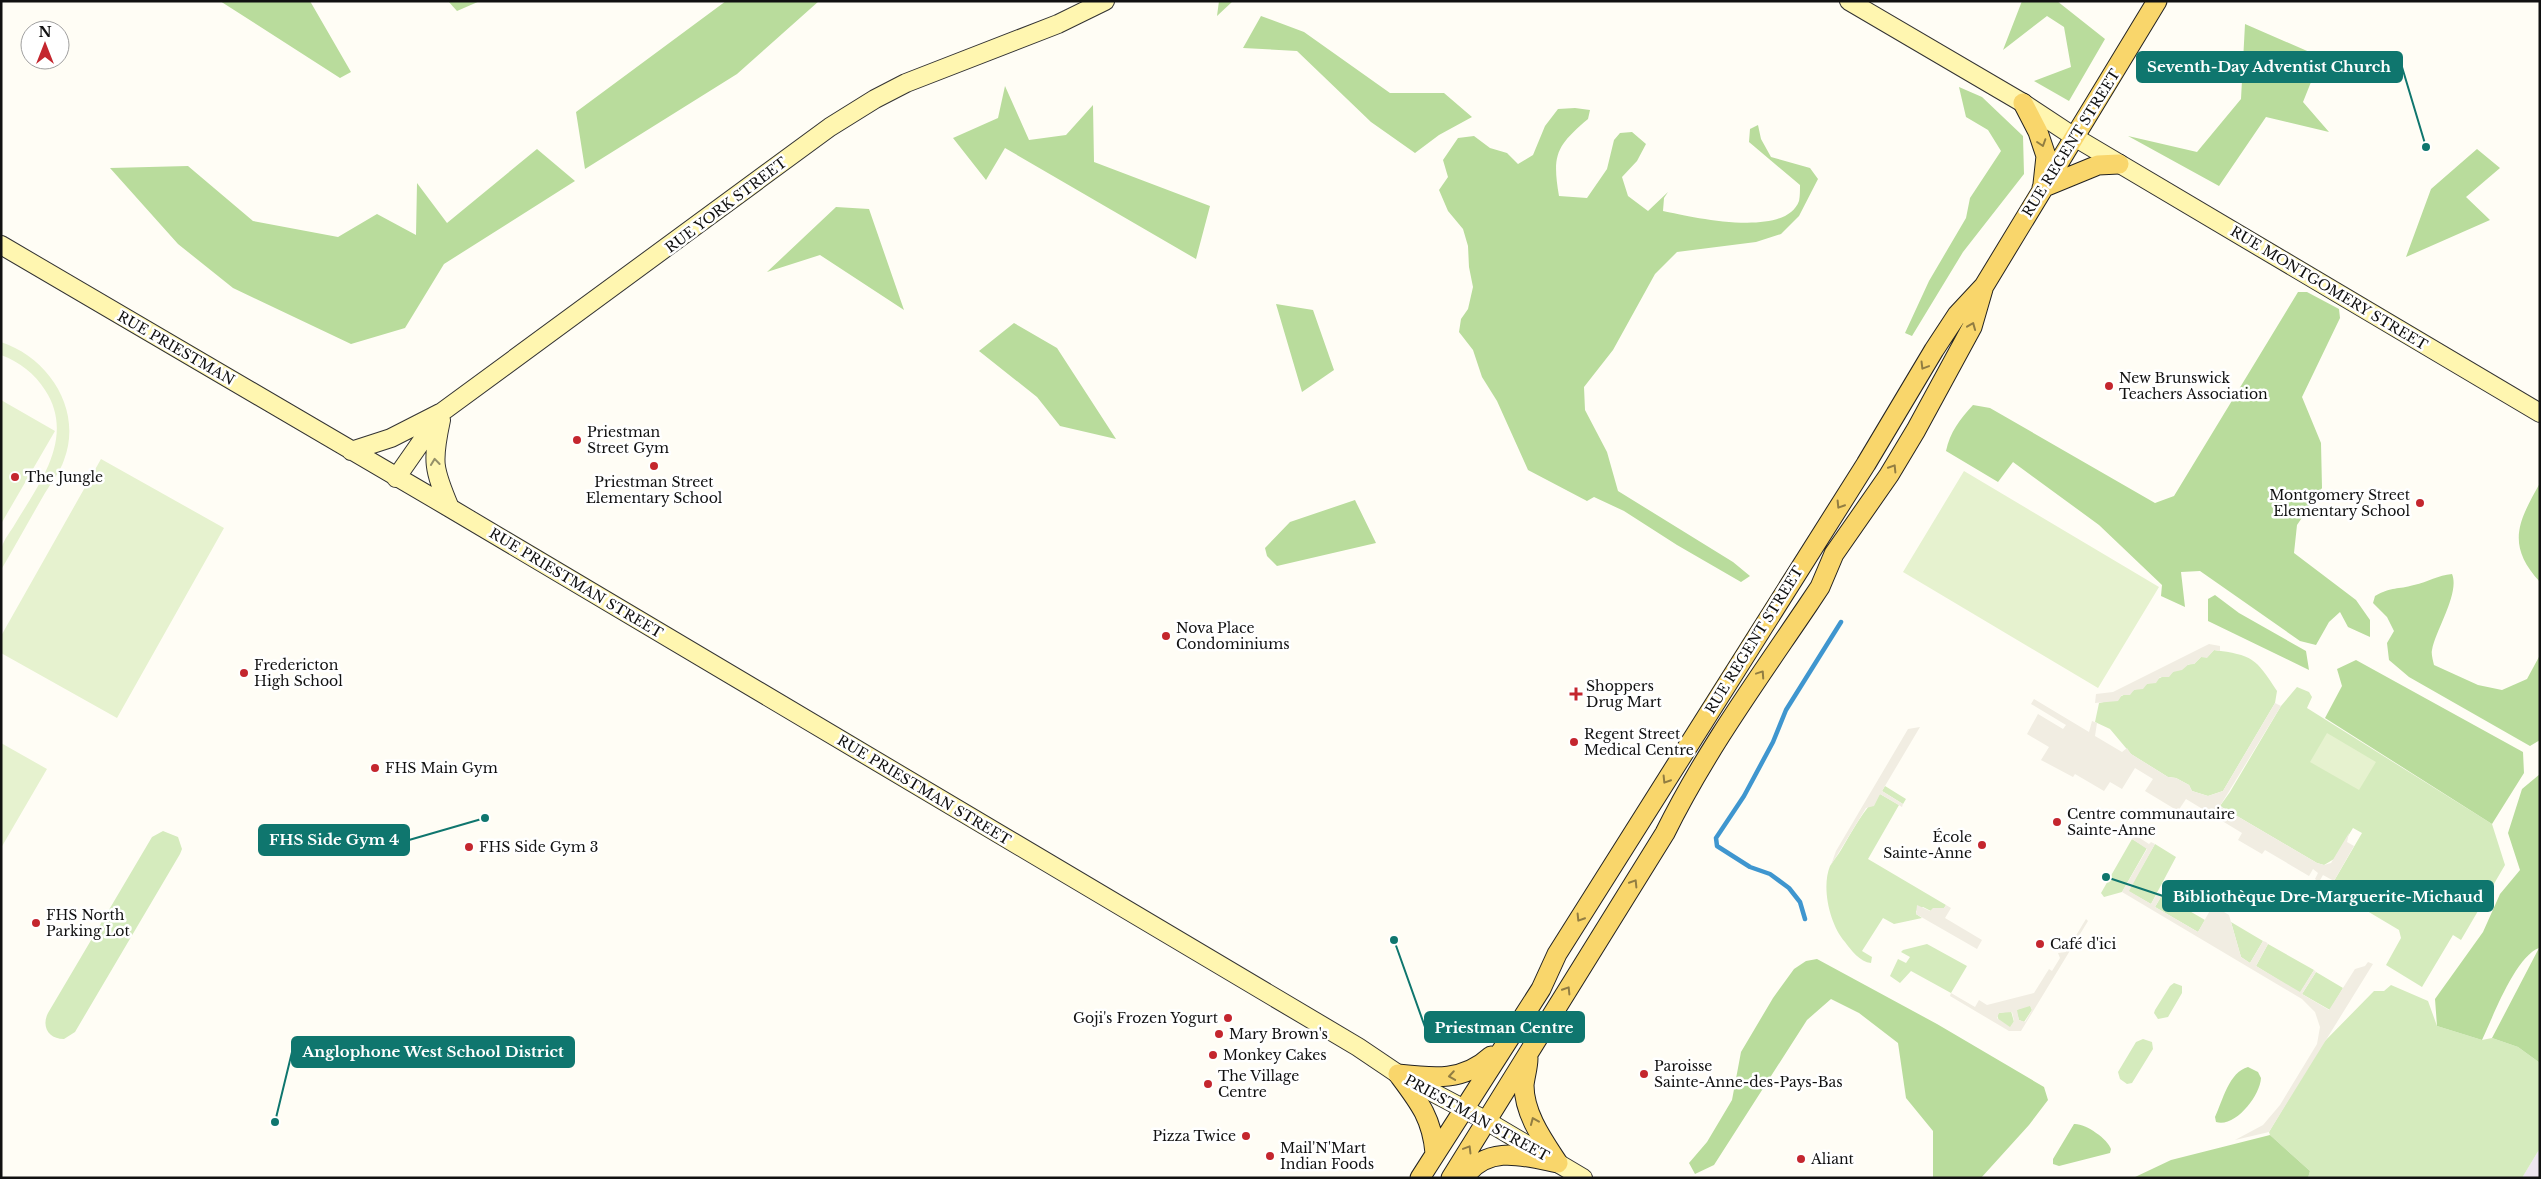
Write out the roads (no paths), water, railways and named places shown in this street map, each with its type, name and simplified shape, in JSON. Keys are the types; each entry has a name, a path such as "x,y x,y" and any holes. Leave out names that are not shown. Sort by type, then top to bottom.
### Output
{"main road":[{"name":"RUE REGENT STREET","path":"1420,1178 1463,1108 1541,989 1557,954 1866,464 1943,336 1957,315 1984,286 2042,188 2076,138 2157,1"},
{"path":"2023,103 2038,132 2046,156 2042,188 2098,165 2119,164"},
{"name":"RUE REGENT STREET","path":"1450,1178 1665,833 1684,795 1724,729 1820,587 1834,554 1864,507 1889,475 1912,438 1972,327 1984,286"},
{"path":"1864,507 1870,485 1866,464"},
{"path":"1724,729 1735,704 1738,691 1733,675"},
{"path":"1398,1074 1437,1078 1458,1076 1469,1072 1487,1060 1507,1041"},
{"path":"1528,1052 1525,1097 1533,1120 1558,1163"},
{"path":"1398,1074 1425,1110 1433,1132 1435,1153"},
{"path":"1464,1178 1469,1170 1487,1158 1506,1154 1558,1163"}],"street":[{"name":"RUE YORK STREET","path":"396,478 442,412 823,133 875,99 935,70 1058,24 1104,1"},
{"path":"1849,1 2023,103"},
{"name":"RUE MONTGOMERY STREET","path":"2023,103 2119,164 2540,413"},
{"name":"RUE PRIESTMAN","path":"1,245 352,451"},
{"path":"352,451 392,438 442,412"},
{"path":"442,412 434,454 437,476 450,508"},
{"path":"352,451 450,508"},
{"name":"RUE PRIESTMAN STREET","path":"450,508 1358,1047 1398,1074"},
{"name":"PRIESTMAN STREET","path":"1398,1074 1485,1120 1583,1178"}],"waterway":[{"path":"1805,919 1800,902 1789,888 1770,874 1750,867 1717,846 1716,838 1744,796 1773,742 1786,710 1841,622"}],"place":[{"name":"Seventh-Day Adventist Church","path":"2426,147"},
{"name":"New Brunswick Teachers Association","path":"2109,386"},
{"name":"Priestman Street Gym","path":"577,440"},
{"name":"Priestman Street Elementary School","path":"654,466"},
{"name":"The Jungle","path":"15,477"},
{"name":"Montgomery Street Elementary School","path":"2420,503"},
{"name":"Nova Place Condominiums","path":"1166,636"},
{"name":"Fredericton High School","path":"244,673"},
{"name":"Shoppers Drug Mart","path":"1576,694"},
{"name":"Regent Street Medical Centre","path":"1574,742"},
{"name":"FHS Main Gym","path":"375,768"},
{"name":"FHS Side Gym 4","path":"485,818"},
{"name":"Centre communautaire Sainte-Anne","path":"2057,822"},
{"name":"École Sainte-Anne","path":"1982,845"},
{"name":"FHS Side Gym 3","path":"469,847"},
{"name":"Bibliothèque Dre-Marguerite-Michaud","path":"2106,877"},
{"name":"FHS North Parking Lot","path":"36,923"},
{"name":"Priestman Centre","path":"1394,940"},
{"name":"Café d'ici","path":"2040,944"},
{"name":"Goji's Frozen Yogurt","path":"1228,1018"},
{"name":"Mary Brown's","path":"1219,1034"},
{"name":"Monkey Cakes","path":"1213,1055"},
{"name":"Paroisse Sainte-Anne-des-Pays-Bas","path":"1644,1074"},
{"name":"The Village Centre","path":"1208,1084"},
{"name":"Anglophone West School District","path":"275,1122"},
{"name":"Pizza Twice","path":"1246,1136"},
{"name":"Mail'N'Mart Indian Foods","path":"1270,1156"},
{"name":"Aliant","path":"1801,1159"}]}
